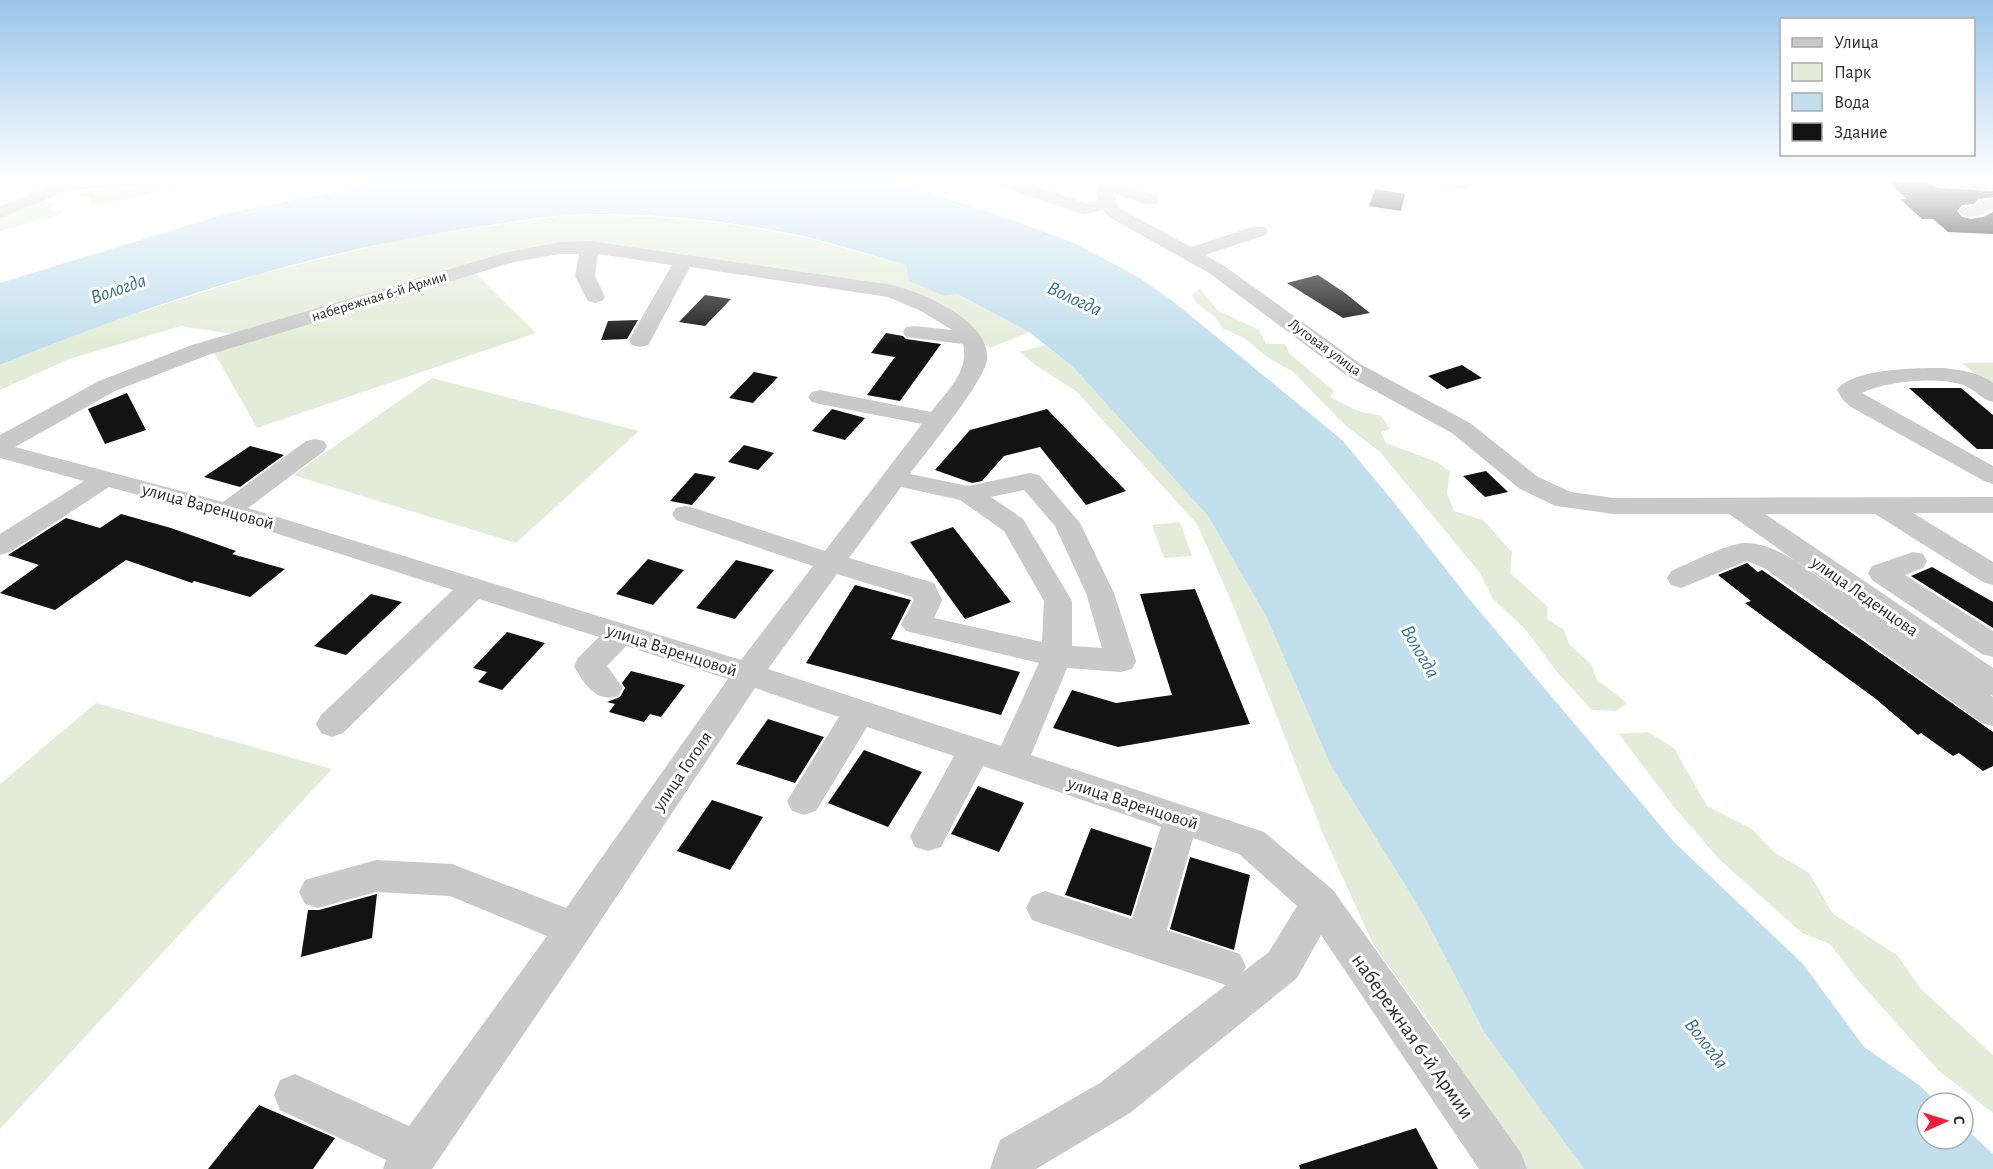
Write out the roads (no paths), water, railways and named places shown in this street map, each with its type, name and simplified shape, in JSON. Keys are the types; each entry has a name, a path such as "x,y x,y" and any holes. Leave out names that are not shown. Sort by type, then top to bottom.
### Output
{"street":[{"name":"Луговая улица","path":"1161,236 1250,292 1354,370 1461,428 1528,483 1565,500 1614,506 1737,507"},
{"path":"1189,254 1245,236"},
{"name":"набережная 6-й Армии","path":"0,445 107,386 200,350 511,257 560,248 590,248 623,260 684,260 891,291 927,304 956,324 971,339"},
{"path":"590,248 585,276 595,297"},
{"path":"640,340 684,260"},
{"path":"716,286 732,267"},
{"path":"914,332 971,339"},
{"name":"улица Гоголя","path":"411,1160 748,675 968,380 975,365 976,352 971,339"},
{"path":"1993,395 1973,381 1951,376 1890,376 1850,390 1851,395 1859,402 1993,476"},
{"path":"820,396 937,420"},
{"path":"228,511 315,446"},
{"name":"улица Варенцовой","path":"0,450 282,526 620,633 1181,819 1251,843 1320,902"},
{"path":"0,546 106,478"},
{"path":"894,478 968,494 1014,525 1058,601 1057,656 1011,763"},
{"path":"685,514 872,576 924,590 928,600 916,624 1057,656 1121,661 1100,593 1067,523 1030,481 968,494"},
{"path":"1737,507 1993,505"},
{"path":"1882,506 1993,575"},
{"name":"улица Леденцова","path":"1737,507 1938,660 1992,681"},
{"path":"1681,578 1744,552 1758,554 1774,561 1938,660 1993,714"},
{"path":"1913,561 1882,573 1993,646"},
{"path":"332,724 474,587"},
{"path":"607,688 589,666 620,633"},
{"path":"804,801 859,712"},
{"path":"928,836 974,751"},
{"path":"1145,940 1181,819"},
{"path":"318,892 376,876 452,880 574,928"},
{"path":"1012,1169 1016,1156 1115,1098 1283,965 1320,902"},
{"name":"набережная 6-й Армии","path":"1320,902 1505,1169"},
{"path":"1045,908 1226,967"},
{"path":"295,1095 411,1160"}],"water":[{"name":"Вологда","path":"155,236 425,236 350,251 231,282 115,321 0,365 0,283"},
{"name":"Вологда","path":"799,236 1054,236 1074,243 1138,277 1174,302 1342,440 1470,600 1675,843 1803,964 1864,1047 1925,1091 1915,1091 1915,1151 1975,1151 1975,1137 1993,1154 1993,1169 1584,1169 1484,1032 1423,914 1331,766 1266,616 1208,516 1073,367 1029,332 957,294 944,296 909,281 906,265"}]}
